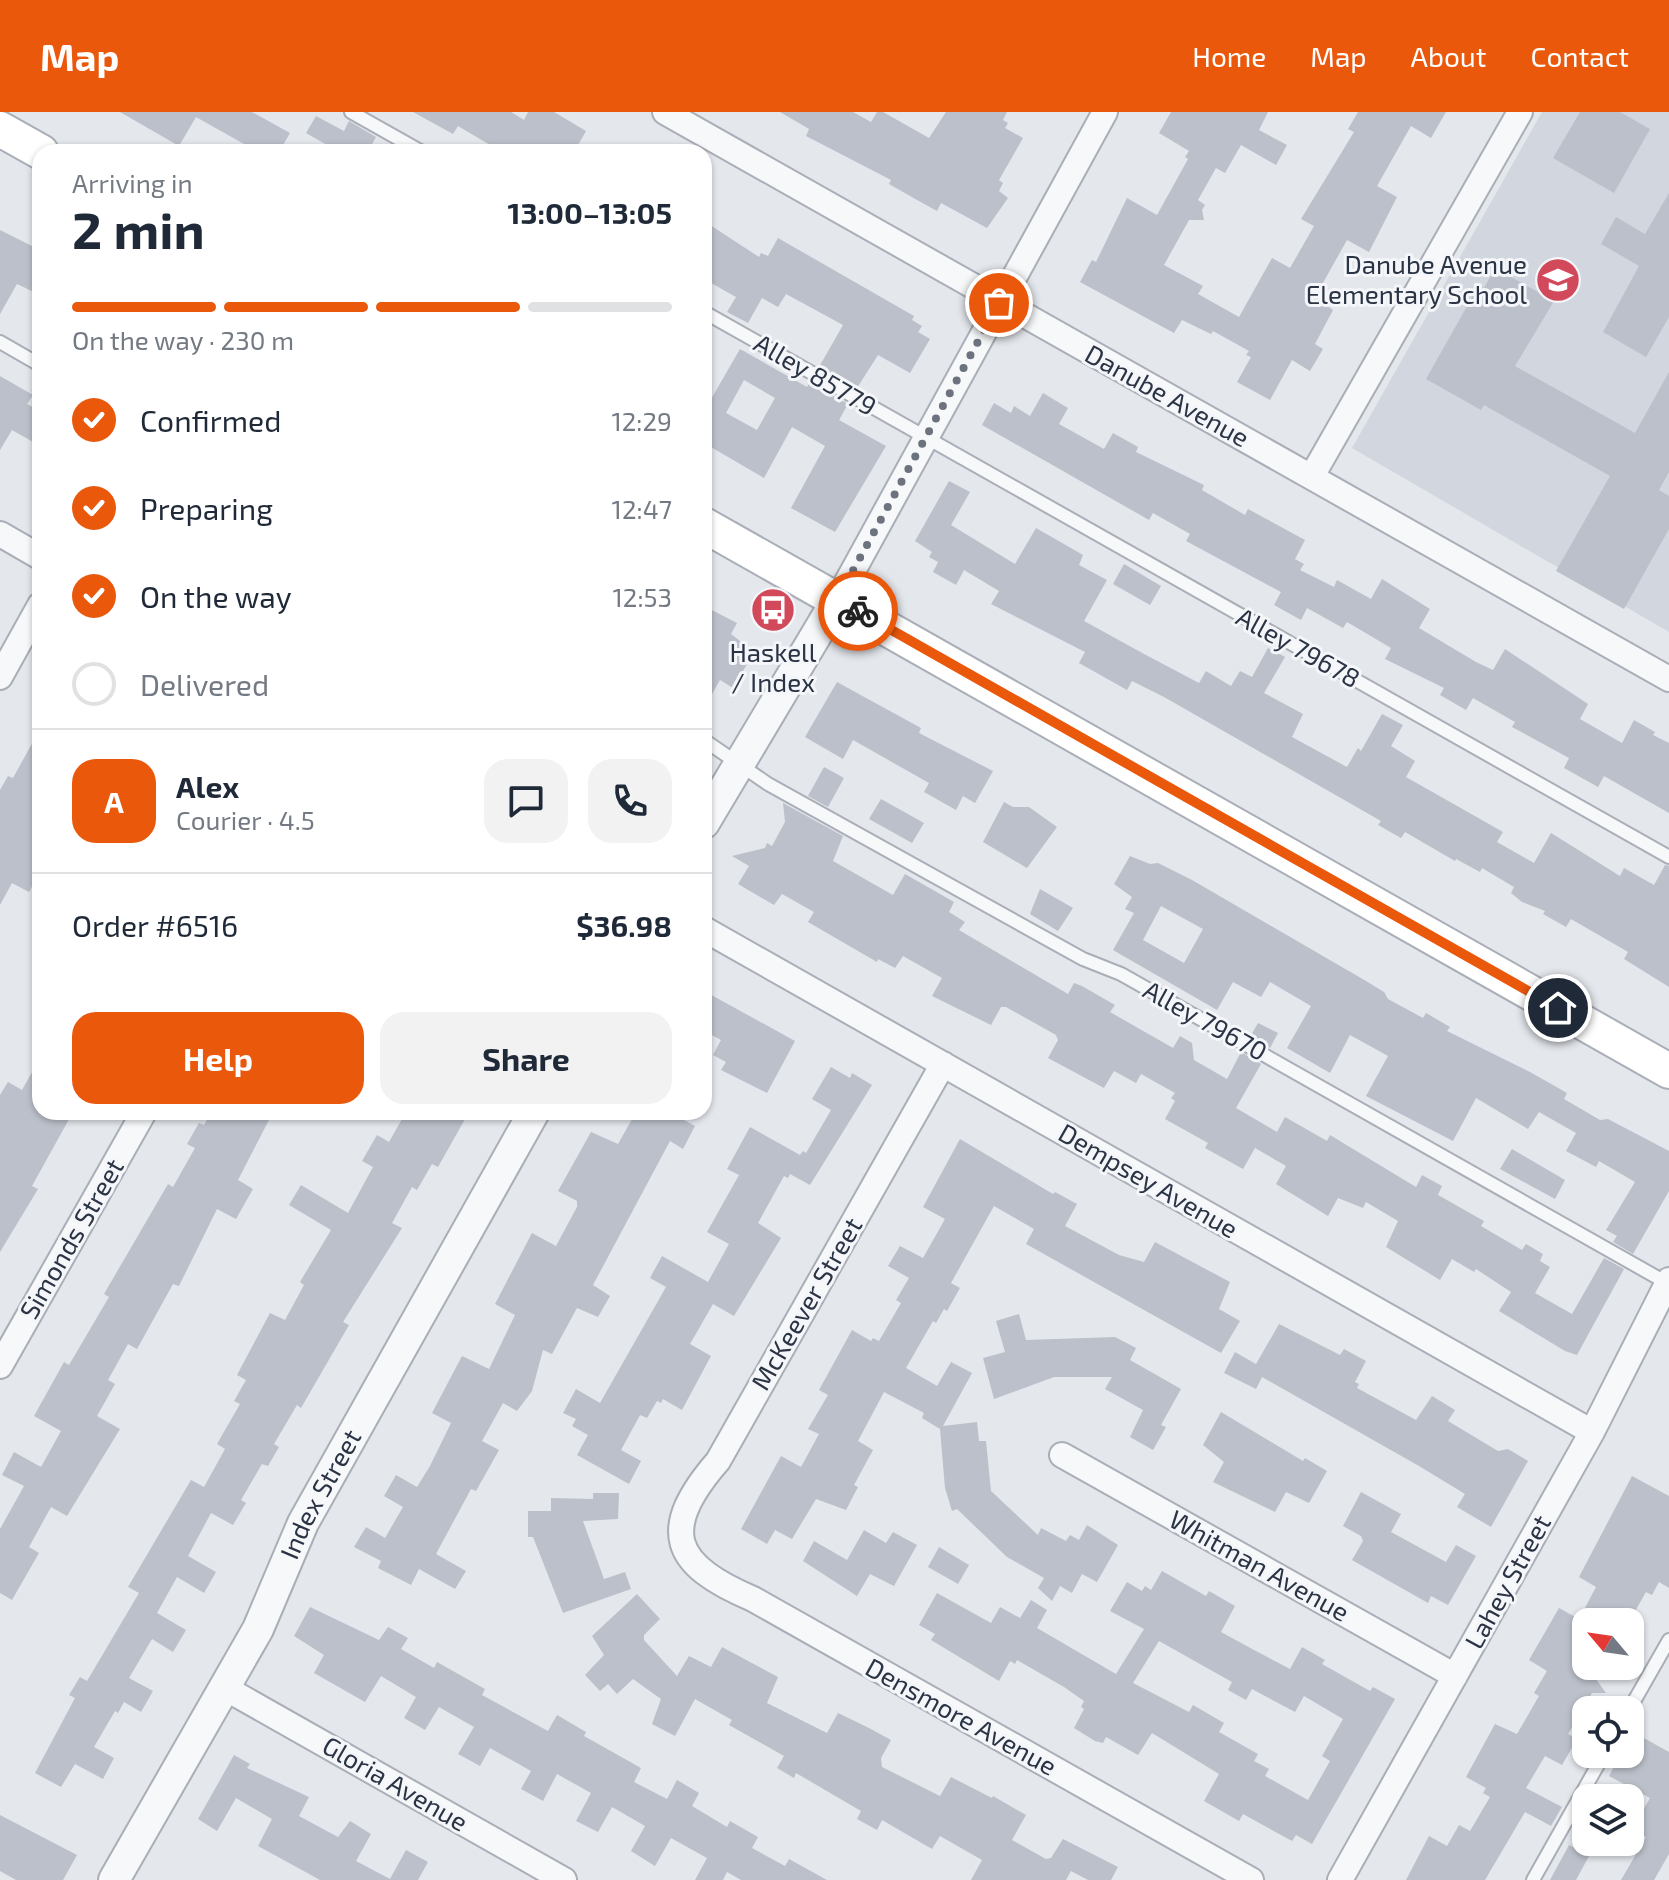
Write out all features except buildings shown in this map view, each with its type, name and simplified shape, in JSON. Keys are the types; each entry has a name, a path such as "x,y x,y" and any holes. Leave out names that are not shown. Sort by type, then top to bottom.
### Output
{"main road":[{"path":"0,129 32,147"},
{"path":"712,530 1669,1071"}],"street":[{"name":"Danube Avenue","path":"665,112 705,122 999,303 1669,679"},
{"path":"712,810 837,600 1105,112"},
{"path":"1312,476 1520,112"},
{"path":"0,534 32,552"},
{"path":"0,677 32,619"},
{"name":"Dempsey Avenue","path":"712,934 1592,1432"},
{"name":"McKeever Street","path":"682,1545 685,1506 718,1461 943,1064"},
{"name":"Simonds Street","path":"0,1366 139,1120"},
{"name":"Index Street","path":"114,1880 258,1629 303,1523 530,1120"},
{"name":"Lahey Street","path":"1340,1880 1592,1432 1668,1281"},
{"name":"Whitman Avenue","path":"1062,1455 1455,1676"},
{"name":"Densmore Avenue","path":"682,1545 693,1565 705,1576 753,1599 1251,1880"},
{"name":"Gloria Avenue","path":"225,1688 564,1880"}],"lane":[{"path":"351,112 408,144"},
{"name":"Alley 85779","path":"712,317 926,438"},
{"path":"0,342 32,360"},
{"name":"Alley 79678","path":"926,438 1669,857"},
{"name":"Alley 79670","path":"712,745 795,799 1083,959 1121,974 1668,1281"},
{"path":"1637,1696 1669,1640"},
{"path":"1533,1880 1596,1768"}],"shaded area":[{"name":"Danube Avenue Elementary School","path":"1542,112 1669,112 1669,632 1352,448"}],"way so far":[{"path":"858,611 837,600 999,303"}],"place":[{"name":"Danube Avenue Elementary School","path":"1558,280"},
{"name":"Haskell / Index","path":"773,610"}],"route":[{"path":"858,611 1558,1008"}]}
